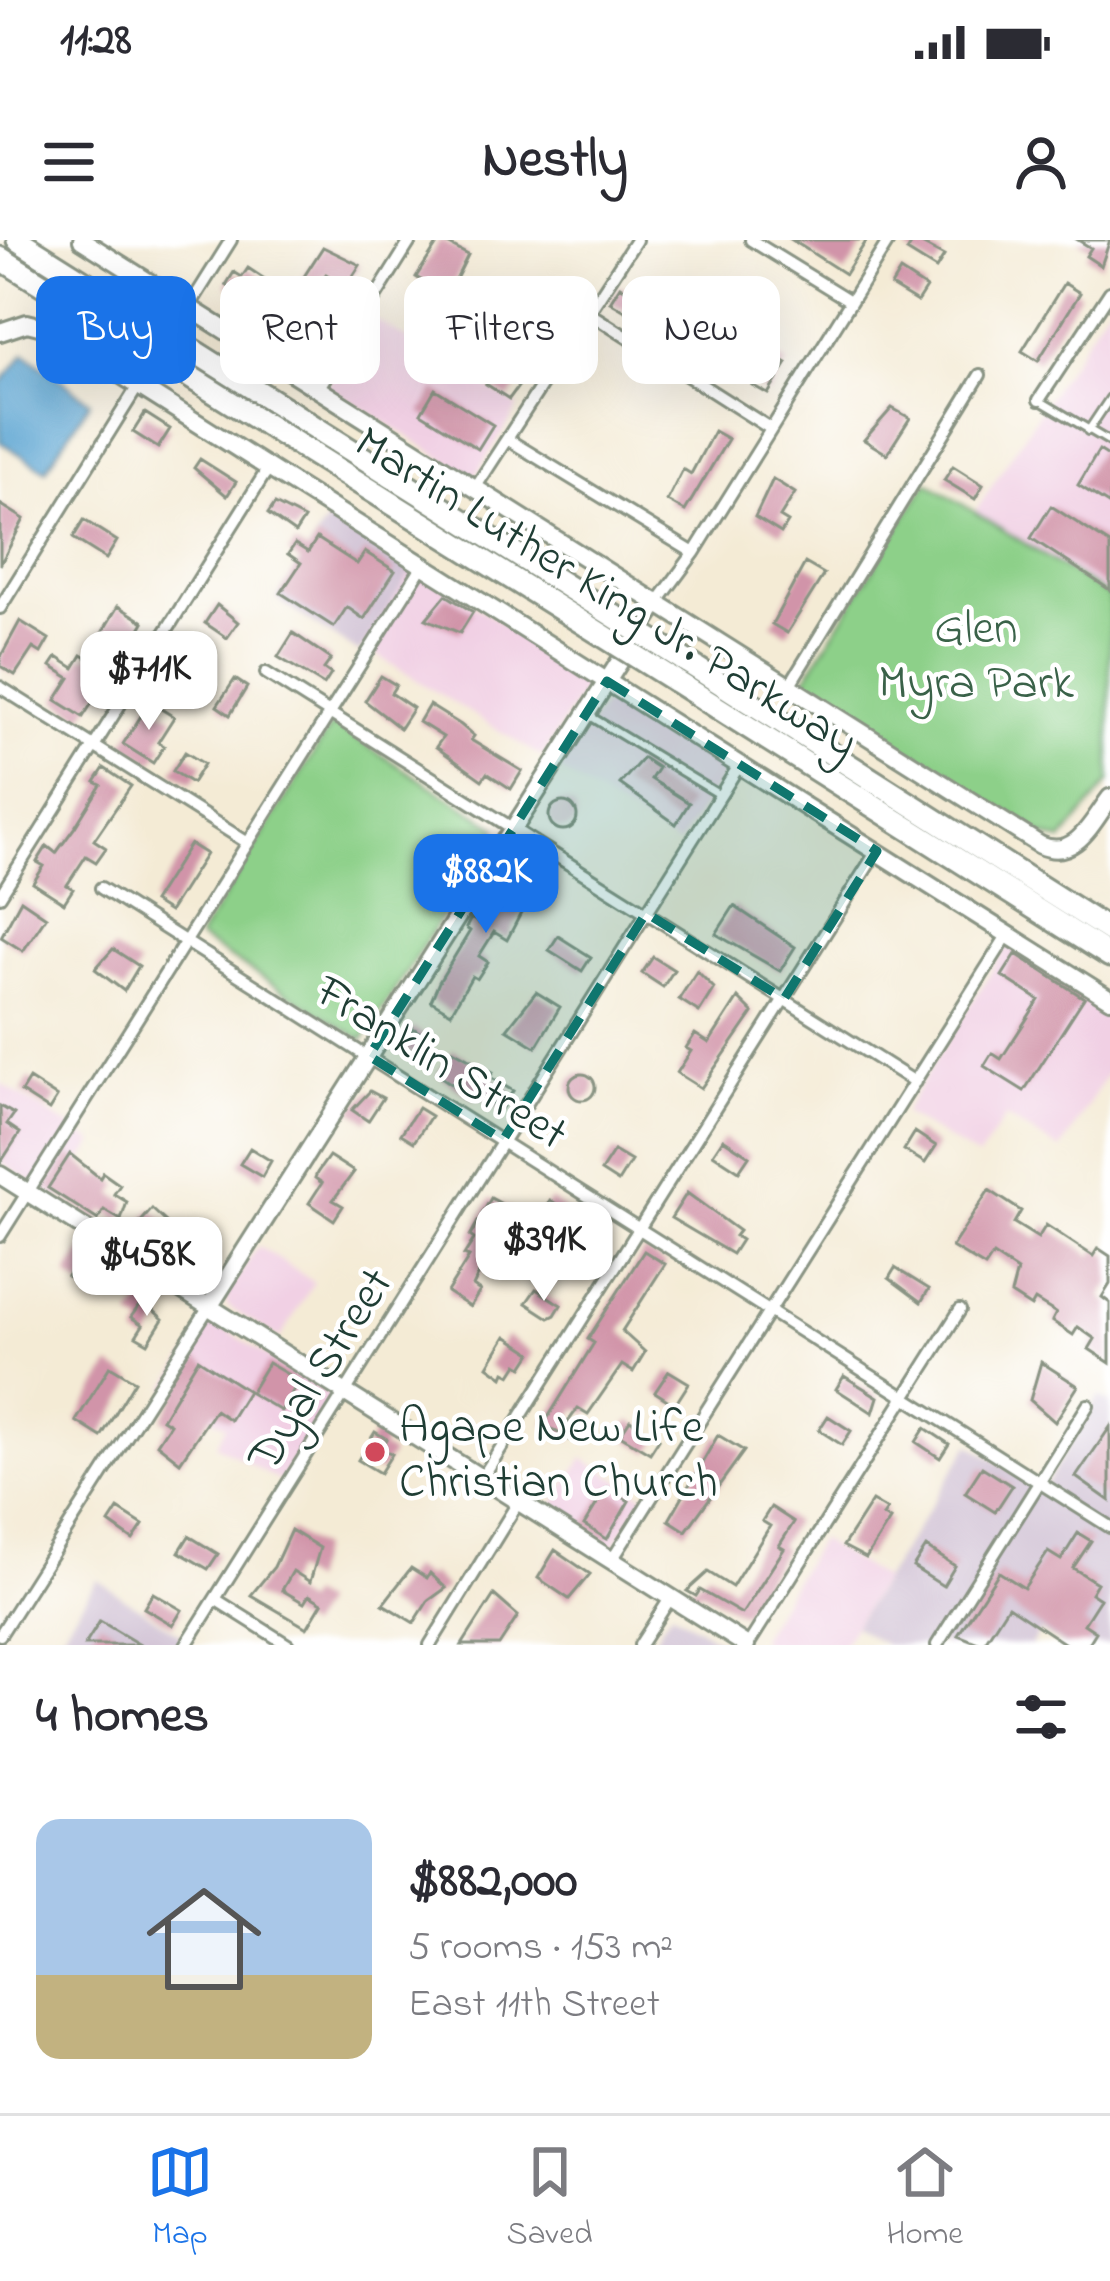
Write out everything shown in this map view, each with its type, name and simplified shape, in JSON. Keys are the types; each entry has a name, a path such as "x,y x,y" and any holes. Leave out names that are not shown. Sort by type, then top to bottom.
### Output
{"highway":[{"name":"Martin Luther King Jr. Parkway","path":"18,240 581,609"},
{"name":"Martin Luther King Jr. Parkway","path":"0,257 1110,931"},
{"name":"Martin Luther King Jr. Parkway","path":"681,671 1110,956"},
{"path":"988,853 1110,913"},
{"path":"1056,922 1110,968"}],"street":[{"path":"82,240 139,276"},
{"path":"196,296 231,240"},
{"path":"318,389 411,240"},
{"path":"598,299 636,240"},
{"path":"752,240 850,301"},
{"path":"0,1635 657,603 694,553 889,240"},
{"path":"1040,400 1110,293"},
{"path":"196,311 1050,850 1076,843 1110,798"},
{"path":"598,319 771,429"},
{"path":"0,332 18,324 38,324 1110,999"},
{"path":"789,686 980,375"},
{"path":"476,488 543,384"},
{"path":"0,608 138,386"},
{"path":"507,439 694,553"},
{"path":"0,896 268,467"},
{"path":"0,1236 423,565"},
{"path":"266,673 915,1082"},
{"path":"0,687 248,843"},
{"name":"Dyal Street","path":"186,1645 740,764"},
{"path":"482,1478 877,851"},
{"name":"Franklin Street","path":"101,888 1110,1527"},
{"path":"612,1560 1008,934"},
{"path":"0,1175 747,1645 960,1310"},
{"path":"938,1645 1088,1405"},
{"path":"430,1645 519,1502"},
{"path":"640,1645 670,1597"},
{"path":"215,1599 288,1645"}],"lane":[{"path":"1088,431 1110,398"},
{"path":"1040,400 1110,442"},
{"path":"586,714 720,795"}],"highlighted area":[{"path":"607,681 877,851 784,999 646,913 503,1140 369,1056"}],"shaded area":[{"path":"1110,301 1110,597 975,512"},
{"path":"380,322 404,337 404,384 481,384 519,407 474,478 327,386 380,384"},
{"path":"331,515 414,567 359,653 276,599"},
{"path":"414,567 578,672 585,686 542,757 363,647"},
{"path":"609,696 618,696 729,766 678,845 559,770"},
{"path":"1009,943 1110,1007 1110,1069 1061,1150 1005,1117 978,1158 903,1113"},
{"path":"0,1083 94,1142 59,1199 0,1162"},
{"path":"258,1246 314,1282 280,1339 227,1306 226,1296"},
{"path":"210,1320 333,1397 280,1482 216,1444 226,1426 166,1388"},
{"path":"1099,1396 1110,1403 1110,1645 1063,1645 1040,1631 1031,1645 944,1645 933,1639 928,1645 885,1645 854,1626 970,1444 1042,1491"},
{"path":"583,1458 645,1496 612,1548 550,1509"},
{"path":"819,1539 883,1579 842,1645 766,1645 758,1640"},
{"path":"97,1580 184,1637 179,1645 54,1645"},
{"path":"671,1611 726,1645 650,1645"}],"green space":[{"name":"Glen Myra Park","path":"927,482 1110,597 1110,781 1062,841 1042,835 802,684"},
{"path":"332,724 498,828 363,1040 198,938"}],"water":[{"path":"25,353 36,361 36,384 67,384 90,401 46,470 0,442 0,384"}],"building":[{"path":"440,240 468,255 458,276 417,276"},
{"path":"792,240 867,240 845,274"},
{"path":"914,240 944,256 936,269 907,251"},
{"path":"1078,240 1110,240 1101,266 1086,256 1091,248"},
{"path":"323,247 360,265 353,276 304,276"},
{"path":"900,271 926,288 917,302 891,286"},
{"path":"1064,283 1080,293 1038,361 1022,351"},
{"path":"620,286 622,287 622,309 610,302"},
{"path":"486,384 520,384 509,399"},
{"path":"753,384 774,384 768,394"},
{"path":"435,389 493,425 478,449 421,413"},
{"path":"892,408 910,418 887,454 864,440"},
{"path":"145,413 170,429 158,448 133,432"},
{"path":"714,431 728,439 685,511 667,501 683,469 691,474"},
{"path":"1099,450 1110,457 1110,505 1078,485"},
{"path":"200,459 236,482 227,496 194,468"},
{"path":"953,466 983,485 975,499 944,480"},
{"path":"773,479 795,493 780,517 788,522 781,533 755,517"},
{"path":"0,504 24,519 0,565"},
{"path":"275,504 304,519 295,533 268,514"},
{"path":"1051,506 1110,544 1110,590 1031,538"},
{"path":"84,520 117,541 106,559 73,538"},
{"path":"317,538 357,564 365,552 395,571 364,619 347,607 334,627 281,593 301,563 288,554 295,544 308,552"},
{"path":"805,563 824,574 787,633 772,624"},
{"path":"446,595 473,612 460,633 426,619"},
{"path":"217,605 238,622 227,638 205,623"},
{"path":"118,606 144,622 104,691 83,717 56,700 70,678 51,666 57,657 74,668 82,655 87,658"},
{"path":"20,621 49,639 41,653 33,648 15,675 0,666 0,658"},
{"path":"293,633 331,659 324,669 331,674 324,685 278,657"},
{"path":"381,676 396,685 391,693 413,708 400,728 365,701"},
{"path":"235,679 247,687 230,715 217,706"},
{"path":"150,702 174,717 158,742 164,746 153,763 123,744"},
{"path":"429,705 461,725 474,736 471,740 522,771 511,789 487,773 482,780 436,747 443,737 419,722"},
{"path":"185,752 204,764 192,783 173,771"},
{"path":"643,758 658,768 651,779 689,803 676,824 620,784"},
{"path":"104,768 131,786 94,840 106,848 96,862 86,856 67,885 73,889 64,903 33,883 44,866 37,862 47,846 56,853 75,827 101,785 95,782"},
{"path":"563,802 573,806 577,816 573,826 563,830 553,826 549,816 553,806"},
{"path":"190,844 206,854 169,912 153,902"},
{"path":"521,858 541,871 527,892 531,894 507,940 494,932 479,956 488,962 477,979 472,976 451,1013 431,1001 439,982 470,931 466,928 471,918 480,924 491,911"},
{"path":"21,900 46,917 23,951 1,937"},
{"path":"734,906 795,947 780,971 716,934"},
{"path":"558,936 591,957 582,971 549,950"},
{"path":"113,949 139,966 124,991 95,969"},
{"path":"1016,954 1084,998 1024,1091 984,1066 992,1053 1001,1059 1039,1000 1002,976"},
{"path":"653,957 674,970 663,987 642,973"},
{"path":"697,971 714,988 699,1012 679,999"},
{"path":"536,992 560,1007 536,1047 507,1029"},
{"path":"738,998 753,1013 701,1088 677,1073 691,1051 686,1048 695,1034 709,1043"},
{"path":"413,1028 430,1039 418,1058 401,1047"},
{"path":"453,1050 493,1072 490,1077 513,1091 501,1109 478,1096 475,1100 437,1074"},
{"path":"582,1074 595,1087 582,1100 569,1087"},
{"path":"29,1079 57,1097 49,1110 21,1092"},
{"path":"370,1091 383,1098 368,1121 352,1110"},
{"path":"0,1106 14,1114 7,1124 20,1133 1,1162"},
{"path":"418,1108 431,1116 414,1142 401,1134"},
{"path":"915,1132 936,1146 925,1163 904,1150"},
{"path":"723,1139 749,1156 739,1171 713,1154"},
{"path":"250,1148 271,1161 262,1177 240,1164"},
{"path":"614,1151 631,1161 618,1182 601,1171"},
{"path":"70,1154 100,1178 103,1173 120,1185 114,1194 127,1202 121,1220 104,1210 98,1220 48,1188"},
{"path":"329,1156 354,1172 333,1200 343,1206 334,1220 309,1203 322,1183 315,1178 317,1173"},
{"path":"989,1190 1021,1211 1014,1223 1038,1238 1046,1225 1093,1256 1098,1248 1110,1256 1110,1284 1102,1297 1110,1303 1110,1363 1089,1349 1095,1339 1078,1327 1073,1335 1052,1321 1056,1313 1035,1300 1031,1307 1011,1294 1017,1271 993,1255 985,1267 952,1247"},
{"path":"687,1193 739,1231 735,1236 741,1240 732,1254 671,1218"},
{"path":"491,1198 520,1214 485,1261 473,1286 480,1291 470,1307 447,1292 469,1257 464,1255 474,1239 470,1236"},
{"path":"550,1200 564,1209 544,1240 530,1231"},
{"path":"152,1209 166,1222 151,1245 131,1233"},
{"path":"194,1238 215,1251 196,1279 176,1266"},
{"path":"82,1251 99,1262 83,1287 67,1276"},
{"path":"644,1251 665,1264 622,1331 645,1352 633,1372 622,1365 588,1414 578,1408 567,1423 578,1430 571,1441 544,1424 594,1343 588,1339"},
{"path":"895,1268 929,1289 921,1302 889,1278"},
{"path":"536,1289 561,1305 555,1315 549,1318 526,1303"},
{"path":"147,1294 156,1300 151,1308 163,1319 148,1343 136,1336 143,1325 131,1317"},
{"path":"506,1336 532,1353 523,1367 518,1364 511,1375 505,1372 503,1377 488,1366"},
{"path":"198,1359 248,1391 230,1420 215,1410 180,1462 157,1444 170,1424 162,1419"},
{"path":"1041,1362 1078,1386 1055,1422 1030,1400"},
{"path":"268,1363 299,1381 281,1411 250,1393"},
{"path":"110,1366 135,1381 101,1437 76,1421"},
{"path":"669,1371 689,1383 675,1405 655,1392"},
{"path":"844,1376 878,1397 873,1413 836,1389"},
{"path":"828,1416 851,1431 842,1445 819,1430"},
{"path":"630,1420 659,1439 650,1453 620,1435"},
{"path":"1110,1427 1110,1501 1076,1477"},
{"path":"925,1428 949,1444 940,1458 916,1442"},
{"path":"375,1432 387,1439 382,1448 392,1454 380,1473 358,1460"},
{"path":"718,1435 744,1451 686,1531 669,1520"},
{"path":"982,1467 1012,1486 995,1512 965,1493"},
{"path":"607,1487 629,1501 607,1539 584,1525"},
{"path":"872,1501 887,1510 883,1516 890,1520 866,1558 843,1546"},
{"path":"771,1507 794,1522 779,1546 784,1549 742,1614 700,1590 696,1596 687,1591 708,1572 732,1587 770,1526 762,1521"},
{"path":"118,1509 143,1525 133,1540 109,1523"},
{"path":"291,1530 320,1548 310,1582 293,1571 282,1590 304,1603 309,1595 322,1603 307,1628 251,1595 274,1567"},
{"path":"1078,1533 1091,1541 1073,1568 1097,1583 1091,1593 1100,1599 1084,1624 1096,1632 1088,1645 1067,1645 1008,1606 983,1645 958,1635 999,1572 1024,1588 1048,1552 1061,1560"},
{"path":"189,1536 218,1554 208,1569 179,1552"},
{"path":"926,1547 955,1566 943,1586 913,1567"},
{"path":"555,1550 590,1574 569,1599 538,1578"},
{"path":"411,1568 427,1578 430,1573 446,1588 428,1601 414,1623 383,1604"},
{"path":"153,1593 182,1610 173,1625 144,1608"},
{"path":"494,1595 518,1616 499,1645 462,1645"},
{"path":"100,1621 140,1645 85,1645"}],"place":[{"name":"Agape New Life Christian Church","path":"375,1452"}]}
